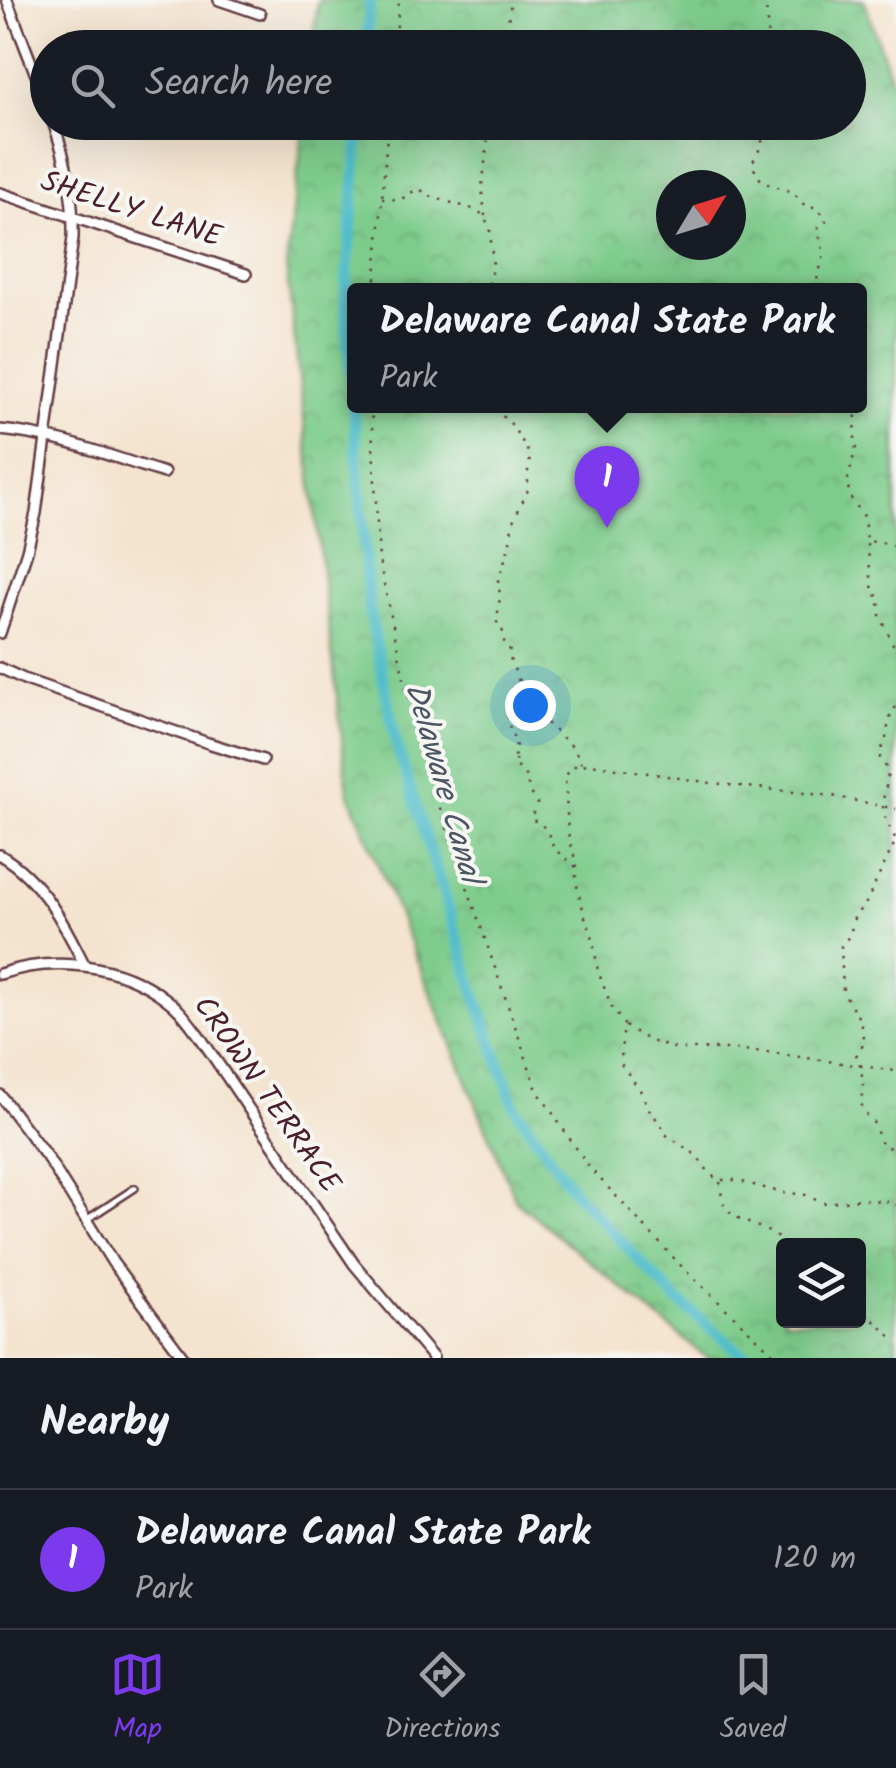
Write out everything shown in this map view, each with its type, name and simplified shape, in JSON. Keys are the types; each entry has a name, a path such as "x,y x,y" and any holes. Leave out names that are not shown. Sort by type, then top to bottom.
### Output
{"street":[{"path":"7,0 30,59"},
{"path":"219,0 260,14"},
{"path":"0,633 36,513 72,254 74,217 59,140"},
{"name":"SHELLY LANE","path":"0,193 246,274"},
{"path":"0,430 67,441 164,473"},
{"path":"0,668 263,760"},
{"path":"0,855 41,889 85,966"},
{"name":"CROWN TERRACE","path":"0,974 30,966 85,966 124,977 168,1000 184,1016 354,1264 433,1358"},
{"path":"0,1095 47,1157 113,1264 184,1358"}],"lane":[{"path":"86,1220 135,1188"}],"path":[{"path":"396,30 399,0"},
{"path":"504,30 511,0"},
{"path":"766,0 767,30"},
{"path":"376,283 387,140"},
{"path":"488,140 482,188 490,230 490,283"},
{"path":"761,140 752,168 762,182 793,192 804,206 815,207 826,217 818,229 824,255 817,283"},
{"path":"382,198 403,199 421,190 442,201 478,211 485,218"},
{"path":"371,413 379,560 418,744 537,1090 589,1167 684,1269 778,1358"},
{"path":"502,413 528,449 530,464 529,488 513,522 498,583 497,622 518,679 545,722 574,748 581,764"},
{"path":"856,413 856,448 847,483 852,502 863,513 873,592 896,651"},
{"path":"866,541 896,548"},
{"path":"518,679 510,690 506,714 516,742 516,754 510,758 524,774 529,792 537,802 532,819 543,825 553,848 576,867 580,893"},
{"path":"896,707 889,715 886,744 880,750 880,758 891,774 882,807 896,840 841,946 843,992 860,1020 864,1044 856,1056 863,1084 861,1104 883,1148 896,1148"},
{"path":"896,809 832,796 581,764 565,776 568,833 585,918 591,929 598,971 612,1008 625,1026 650,1041 677,1050 766,1052 896,1072"},
{"path":"625,1026 620,1057 624,1070 665,1134 696,1155 720,1180 803,1194 823,1202 863,1199 896,1205"},
{"path":"720,1180 722,1202 745,1223 777,1238"},
{"path":"866,1313 896,1340"}],"green space":[{"path":"318,0 864,0 896,94 896,1358 707,1358 516,1201 348,791 286,266 302,140 866,140 866,30 314,30"}],"waterway":[{"name":"Delaware Canal","path":"368,30 370,0"},
{"name":"Delaware Canal","path":"347,327 345,301 358,140"},
{"name":"Delaware Canal","path":"354,413 369,608 396,743 515,1107 574,1192 677,1300 747,1358"}],"place":[{"name":"Delaware Canal State Park","path":"607,528"}]}
